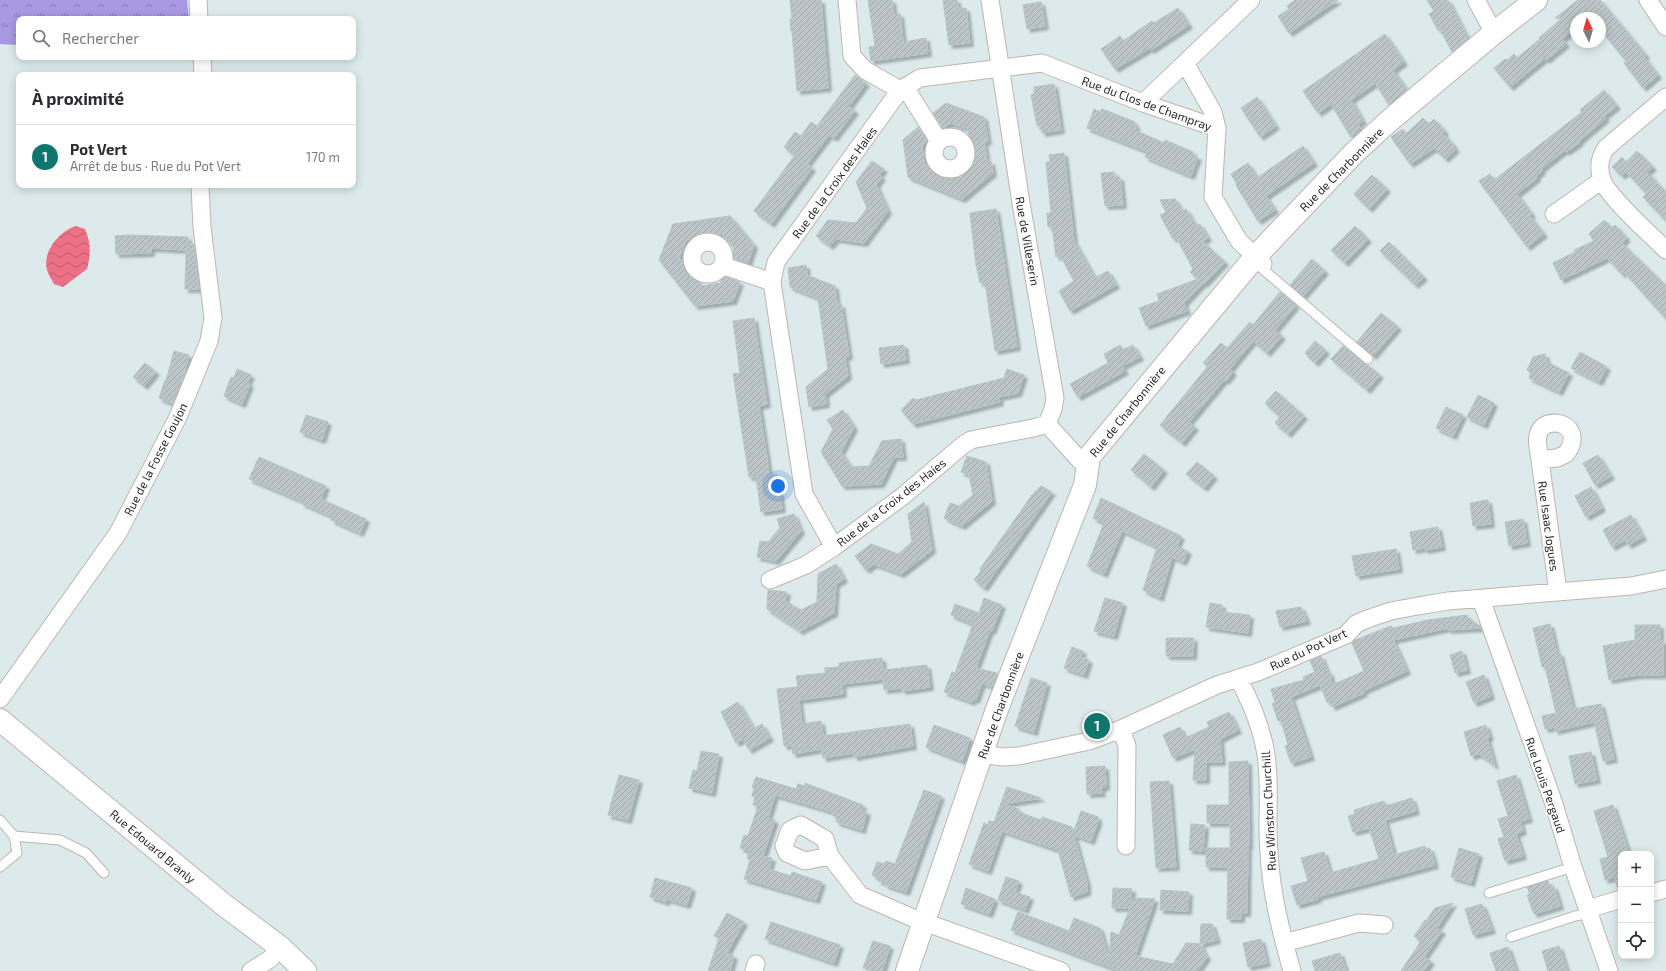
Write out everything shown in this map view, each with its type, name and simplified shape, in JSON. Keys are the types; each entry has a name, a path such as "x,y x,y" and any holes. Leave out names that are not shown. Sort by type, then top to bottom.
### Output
{"street":[{"path":"198,0 199,16"},
{"path":"847,0 852,56 865,70 903,88 939,141"},
{"name":"Rue de Villeserin","path":"990,0 1021,203 1055,398 1053,409 1047,424"},
{"path":"1143,103 1251,0"},
{"path":"1476,0 1494,33"},
{"name":"Rue de Charbonnière","path":"907,971 983,754 996,712 1085,485 1086,467 1089,456 1257,260 1354,153 1389,121 1494,33 1536,0"},
{"path":"1648,0 1666,27"},
{"path":"202,60 203,72"},
{"name":"Rue du Clos de Champray","path":"1000,68 1042,63 1143,103 1217,128 1213,197 1239,241 1257,260"},
{"path":"1185,63 1213,112 1217,128"},
{"name":"Rue de la Croix des Haies","path":"1000,68 920,78 903,88 776,262 772,282 804,494 834,547 903,496 963,444 971,440 1047,424"},
{"path":"1666,97 1606,148 1600,156 1599,164 1602,180 1613,197 1666,250"},
{"path":"1554,214 1602,180"},
{"name":"Rue de la Fosse Goujon","path":"0,700 118,533 178,417 209,341 213,318 202,227 200,188"},
{"path":"724,266 772,282"},
{"path":"1047,424 1086,467"},
{"name":"Rue Isaac Jogues","path":"1540,460 1558,592"},
{"path":"770,580 806,565 834,547"},
{"name":"Rue du Pot Vert","path":"983,754 1002,757 1019,756 1088,741 1121,728 1217,685 1258,672 1346,635 1356,624 1391,611 1448,601 1631,586 1666,579"},
{"name":"Rue Louis Pergaud","path":"1481,599 1553,801 1573,867 1609,971"},
{"name":"Rue Winston Churchill","path":"1238,678 1251,704 1266,756 1268,779 1268,851 1279,922 1292,971"},
{"name":"Rue Edouard Branly","path":"0,720 218,900 280,947 305,971"},
{"path":"1121,728 1127,746 1126,846"},
{"path":"830,856 860,895 924,922 1061,971"},
{"path":"1654,892 1666,890"},
{"path":"1589,911 1618,900"},
{"path":"1284,943 1359,923 1384,924"},
{"path":"251,971 270,959 280,947"}],"lane":[{"path":"1257,260 1368,359"},
{"path":"0,820 14,836 17,853 0,867"},
{"path":"14,836 60,840 86,853 104,873"},
{"path":"1489,893 1573,867"},
{"path":"1511,937 1589,911"}],"green space":[{"path":"0,0 187,0 189,16 16,16 16,45 0,44"}],"water":[{"path":"76,226 85,229 87,234 90,253 87,269 63,287 54,284 49,275 46,263 47,256 58,237"}],"building":[{"path":"790,0 821,0 828,88 797,91 790,19 792,19"},
{"path":"868,0 892,0 894,15 900,14 903,42 926,38 928,53 871,61 869,47 875,46"},
{"path":"943,0 957,0 958,9 966,8 970,43 949,45"},
{"path":"1295,0 1338,0 1289,33 1278,16 1289,9 1287,6"},
{"path":"1427,0 1448,0 1466,35 1467,39 1452,52 1440,29 1438,30 1429,14 1434,11"},
{"path":"1578,0 1600,0 1646,55 1644,57 1658,75 1643,88 1624,63 1626,61 1606,36 1606,12 1570,12 1570,32 1562,39 1566,44 1546,60 1545,58 1510,87 1494,68 1514,54 1517,58 1562,18 1555,18"},
{"path":"1041,2 1045,26 1027,29 1023,5"},
{"path":"1178,8 1189,25 1151,50 1150,48 1115,69 1101,49 1120,36 1123,41 1152,21 1154,23"},
{"path":"1385,34 1404,62 1393,70 1407,90 1389,105 1375,83 1351,100 1363,121 1358,124 1361,129 1351,137 1331,104 1318,113 1303,91"},
{"path":"855,75 866,83 849,106 855,111 834,138 829,135 807,164 812,168 771,224 754,211 795,155 784,147 795,132 801,136 811,122 817,126"},
{"path":"1054,84 1061,130 1042,133 1040,125 1037,126 1031,95 1034,94 1034,87"},
{"path":"1604,90 1617,106 1604,116 1606,118 1579,141 1580,142 1566,152 1565,150 1541,169 1542,171 1536,176 1537,178 1517,194 1532,214 1530,216 1544,234 1527,247 1479,181 1490,174 1494,180 1582,112 1580,110"},
{"path":"1257,97 1276,126 1260,137 1241,108"},
{"path":"946,103 984,117 988,141 984,142 987,162 991,161 993,173 962,199 908,177 903,140 918,127 927,141 922,146 924,164 960,178 973,166 968,129 950,123 943,128 933,113"},
{"path":"1094,109 1100,112 1102,109 1135,122 1134,125 1137,126 1135,130 1164,143 1165,140 1193,152 1192,155 1198,157 1191,176 1145,157 1148,152 1087,128"},
{"path":"1423,118 1429,124 1434,119 1445,131 1443,133 1456,149 1445,159 1434,148 1410,164 1391,137 1403,129 1406,134"},
{"path":"1303,146 1314,163 1266,196 1275,210 1258,221 1231,174 1248,163 1257,178"},
{"path":"1637,151 1653,167 1647,172 1666,192 1666,221 1643,197 1647,194 1626,172 1622,176 1612,167 1622,157 1626,162"},
{"path":"1064,153 1074,241 1095,278 1108,271 1116,285 1070,311 1059,291 1074,281 1060,255 1056,257 1052,226 1048,227 1047,213 1051,213 1046,162 1050,162 1049,155"},
{"path":"872,161 884,169 879,175 882,177 876,185 888,211 864,243 836,239 830,246 816,236 828,220 856,223 862,215 867,208 856,182"},
{"path":"1114,172 1115,178 1120,177 1123,205 1105,206 1101,173"},
{"path":"1372,175 1387,189 1369,209 1354,194"},
{"path":"1175,199 1182,211 1186,209 1196,226 1200,224 1208,238 1202,241 1225,262 1184,303 1187,311 1146,326 1139,308 1159,301 1157,294 1198,279 1190,272 1193,269 1176,237 1173,239 1160,215 1166,212 1160,200"},
{"path":"996,209 1017,347 995,351 985,282 980,283 976,265 970,213"},
{"path":"730,216 754,245 748,263 731,258 734,248 722,234 686,240 679,258 702,286 720,283 723,276 740,282 733,301 695,306 659,260 673,224"},
{"path":"1604,220 1612,228 1615,225 1627,238 1622,243 1666,286 1666,319 1624,272 1622,274 1607,258 1561,280 1553,263 1575,252 1574,250 1594,241 1589,234"},
{"path":"1355,226 1368,239 1345,263 1331,250"},
{"path":"115,236 188,237 188,244 194,244 199,289 185,289 186,250 151,248 151,253 116,254"},
{"path":"1389,242 1424,277 1415,285 1380,251"},
{"path":"1312,259 1325,271 1303,296 1290,285"},
{"path":"806,265 807,275 835,286 837,305 841,304 849,356 845,357 848,376 825,394 826,404 809,407 806,387 828,369 818,298 790,287 788,268"},
{"path":"1280,292 1296,305 1275,330 1282,336 1267,353 1253,341 1230,369 1233,372 1226,381 1224,380 1189,422 1195,427 1182,443 1160,425 1208,366 1203,363 1221,343 1227,348 1250,322 1253,325"},
{"path":"1381,313 1398,327 1373,356 1357,342"},
{"path":"754,318 767,404 759,406 769,475 777,474 782,509 761,512 756,477 749,477 733,374 740,373 733,321"},
{"path":"1315,341 1326,351 1315,363 1305,353"},
{"path":"904,345 906,360 881,364 879,348"},
{"path":"1120,345 1123,350 1133,345 1140,357 1122,366 1125,371 1078,397 1070,384 1108,363 1104,354"},
{"path":"1343,346 1380,375 1367,390 1331,359"},
{"path":"174,351 189,355 183,379 173,404 159,398 165,380 166,381"},
{"path":"1580,352 1607,367 1599,382 1571,368"},
{"path":"1545,354 1547,362 1569,373 1559,392 1529,378 1531,373 1527,370 1533,357"},
{"path":"145,363 156,372 144,386 133,377"},
{"path":"237,369 251,375 247,383 250,384 242,404 224,396 231,377 234,378"},
{"path":"1007,369 1024,375 1018,393 999,397 1000,402 913,424 901,410 913,398 916,400 1004,378"},
{"path":"1276,391 1304,416 1288,434 1275,423 1280,417 1265,403"},
{"path":"1478,395 1494,403 1484,425 1467,417"},
{"path":"1446,407 1463,415 1453,436 1436,428"},
{"path":"843,410 854,427 841,452 851,467 869,466 882,441 901,439 903,457 894,457 881,484 842,486 821,452 833,429 827,420"},
{"path":"306,415 328,422 322,440 300,432"},
{"path":"1144,454 1164,470 1151,487 1131,470"},
{"path":"1598,455 1611,476 1595,485 1583,463"},
{"path":"967,456 986,462 992,501 962,526 944,518 950,503 959,506 973,495 969,475 961,472"},
{"path":"259,457 326,486 321,499 366,519 360,533 331,520 333,517 301,503 302,501 249,479"},
{"path":"1197,462 1214,476 1204,488 1186,474"},
{"path":"1041,486 1052,492 984,588 974,580 981,571 980,569 1032,495"},
{"path":"1591,487 1602,508 1586,517 1575,496"},
{"path":"1101,498 1181,536 1177,546 1188,551 1183,562 1172,557 1160,598 1143,590 1157,547 1122,531 1104,574 1087,566 1104,523 1093,518"},
{"path":"1488,500 1491,524 1473,526 1470,503"},
{"path":"924,502 932,550 901,574 874,564 866,570 855,556 871,544 898,554 912,542 908,514"},
{"path":"794,514 801,531 776,561 757,557 760,541 768,542 780,528 777,519"},
{"path":"1631,515 1643,537 1628,545 1625,540 1612,547 1603,530"},
{"path":"1523,519 1527,543 1509,546 1505,522"},
{"path":"1438,527 1442,547 1425,550 1425,548 1413,550 1410,532"},
{"path":"1396,549 1399,569 1356,576 1352,556"},
{"path":"836,564 844,579 836,584 834,613 800,631 767,609 768,590 787,592 785,601 801,610 817,602 818,574"},
{"path":"984,598 1002,605 992,631 990,630 976,668 997,673 992,687 982,683 976,700 972,699 972,702 944,692 952,672 955,673 973,624 951,615 955,604 979,613"},
{"path":"1105,598 1123,603 1114,636 1094,631"},
{"path":"1210,603 1222,605 1222,612 1250,615 1248,633 1206,627"},
{"path":"1301,607 1307,621 1280,627 1276,611"},
{"path":"1467,615 1468,618 1481,628 1448,630 1448,628 1393,640 1407,671 1363,691 1364,693 1332,707 1330,701 1327,702 1320,685 1291,697 1311,757 1291,763 1285,746 1288,745 1281,720 1278,721 1272,703 1275,703 1271,689 1304,680 1303,677 1315,672 1310,661 1321,656 1328,673 1330,672 1332,685 1364,671 1352,643 1355,640 1391,626 1393,628 1428,620"},
{"path":"1550,624 1557,654 1560,653 1573,709 1601,704 1614,759 1603,761 1594,722 1555,731 1555,727 1545,729 1542,716 1556,713 1545,666 1542,667 1533,628"},
{"path":"1635,625 1660,625 1660,641 1663,641 1663,675 1638,675 1609,680 1603,646 1635,640"},
{"path":"1166,638 1194,638 1193,656 1166,656"},
{"path":"1072,647 1083,651 1081,657 1089,660 1084,675 1064,668"},
{"path":"1462,651 1467,670 1455,673 1450,655"},
{"path":"882,658 883,670 927,665 930,687 902,691 902,688 884,690 883,679 842,684 843,694 799,700 802,724 821,721 823,736 910,724 913,746 854,757 853,753 823,758 822,749 793,754 791,745 784,746 777,689 798,687 796,676 825,673 825,668 839,667 839,663"},
{"path":"1484,675 1491,696 1474,703 1466,682"},
{"path":"1031,678 1047,683 1034,732 1015,726"},
{"path":"738,702 754,729 762,724 770,738 749,750 743,739 736,743 721,712"},
{"path":"1229,712 1238,730 1220,739 1222,762 1206,762 1206,780 1193,780 1195,749 1173,758 1163,735 1180,727 1185,738 1209,727 1207,722"},
{"path":"934,725 970,738 962,761 926,747"},
{"path":"1486,725 1490,737 1487,738 1495,766 1479,754 1471,756 1464,732"},
{"path":"701,751 719,754 712,793 689,788 693,770 697,771"},
{"path":"1591,752 1597,780 1575,784 1569,756"},
{"path":"1248,761 1249,846 1247,913 1241,913 1241,919 1227,919 1228,867 1206,867 1206,848 1230,848 1230,823 1207,823 1207,805 1229,805 1229,762"},
{"path":"1105,766 1106,786 1101,789 1102,793 1087,794 1086,767"},
{"path":"619,775 639,780 628,820 608,815"},
{"path":"1516,775 1529,819 1520,821 1523,831 1516,834 1523,856 1505,861 1498,839 1504,837 1498,819 1508,816 1497,781"},
{"path":"756,777 796,789 798,784 805,786 805,783 863,805 862,810 867,812 862,830 836,822 838,818 832,815 833,812 775,795 768,818 775,820 763,856 772,858 769,869 791,876 792,872 822,882 816,900 744,879 750,860 747,858 749,851 740,848 744,835 748,836 758,806 753,805 755,797 752,796 754,788 752,787"},
{"path":"1169,781 1176,867 1156,868 1150,782"},
{"path":"1007,787 1041,798 1004,804 1019,809 1018,812 1041,820 1042,817 1072,827 1073,833 1081,811 1098,817 1098,822 1091,841 1074,835 1087,883 1087,892 1071,897 1058,850 1002,831 988,871 969,864 984,823 988,825 989,821 994,822"},
{"path":"924,790 941,796 906,892 885,885 886,883 878,881 879,878 872,875 877,862 884,864 886,861 895,864"},
{"path":"1412,798 1416,811 1385,820 1394,855 1425,846 1426,849 1430,848 1435,865 1317,897 1318,899 1297,905 1291,886 1308,881 1301,858 1324,852 1330,873 1379,859 1369,828 1353,832 1348,816 1355,814 1354,810 1384,801 1386,806"},
{"path":"1613,805 1628,851 1618,851 1618,889 1614,877 1605,880 1600,859 1608,857 1594,811"},
{"path":"1191,824 1205,825 1203,851 1189,850"},
{"path":"1459,848 1479,854 1471,883 1451,877"},
{"path":"1006,877 1019,881 1015,892 1030,897 1025,910 998,900"},
{"path":"655,878 692,888 687,905 667,899 666,902 650,897"},
{"path":"1548,881 1550,887 1554,886 1560,906 1534,914 1527,895 1530,894 1527,887"},
{"path":"966,888 995,899 989,914 961,904"},
{"path":"1113,888 1132,889 1130,906 1134,898 1155,899 1135,956 1173,964 1186,943 1200,944 1207,957 1197,971 1120,971 1011,930 1018,912 1069,931 1074,918 1100,928 1109,960 1111,932 1119,935 1130,908 1112,908"},
{"path":"1161,890 1189,892 1188,911 1160,910"},
{"path":"1453,903 1437,928 1442,931 1424,957 1431,961 1424,971 1401,971 1421,941 1414,936 1425,920 1426,921 1435,908"},
{"path":"1482,904 1492,930 1473,935 1465,909"},
{"path":"727,913 744,922 727,953 734,956 730,971 708,971 719,938 714,936"},
{"path":"771,922 840,945 834,963 765,939"},
{"path":"1201,924 1212,924 1217,940 1200,944"},
{"path":"1261,939 1267,963 1248,967 1243,943"},
{"path":"873,941 890,946 882,971 871,971 863,968"},
{"path":"1559,946 1567,971 1548,971 1542,951"},
{"path":"1508,947 1516,971 1496,971 1490,953"},
{"path":"1340,953 1346,971 1315,971 1312,961"}],"place":[{"name":"Pot Vert","path":"1097,726"}]}
